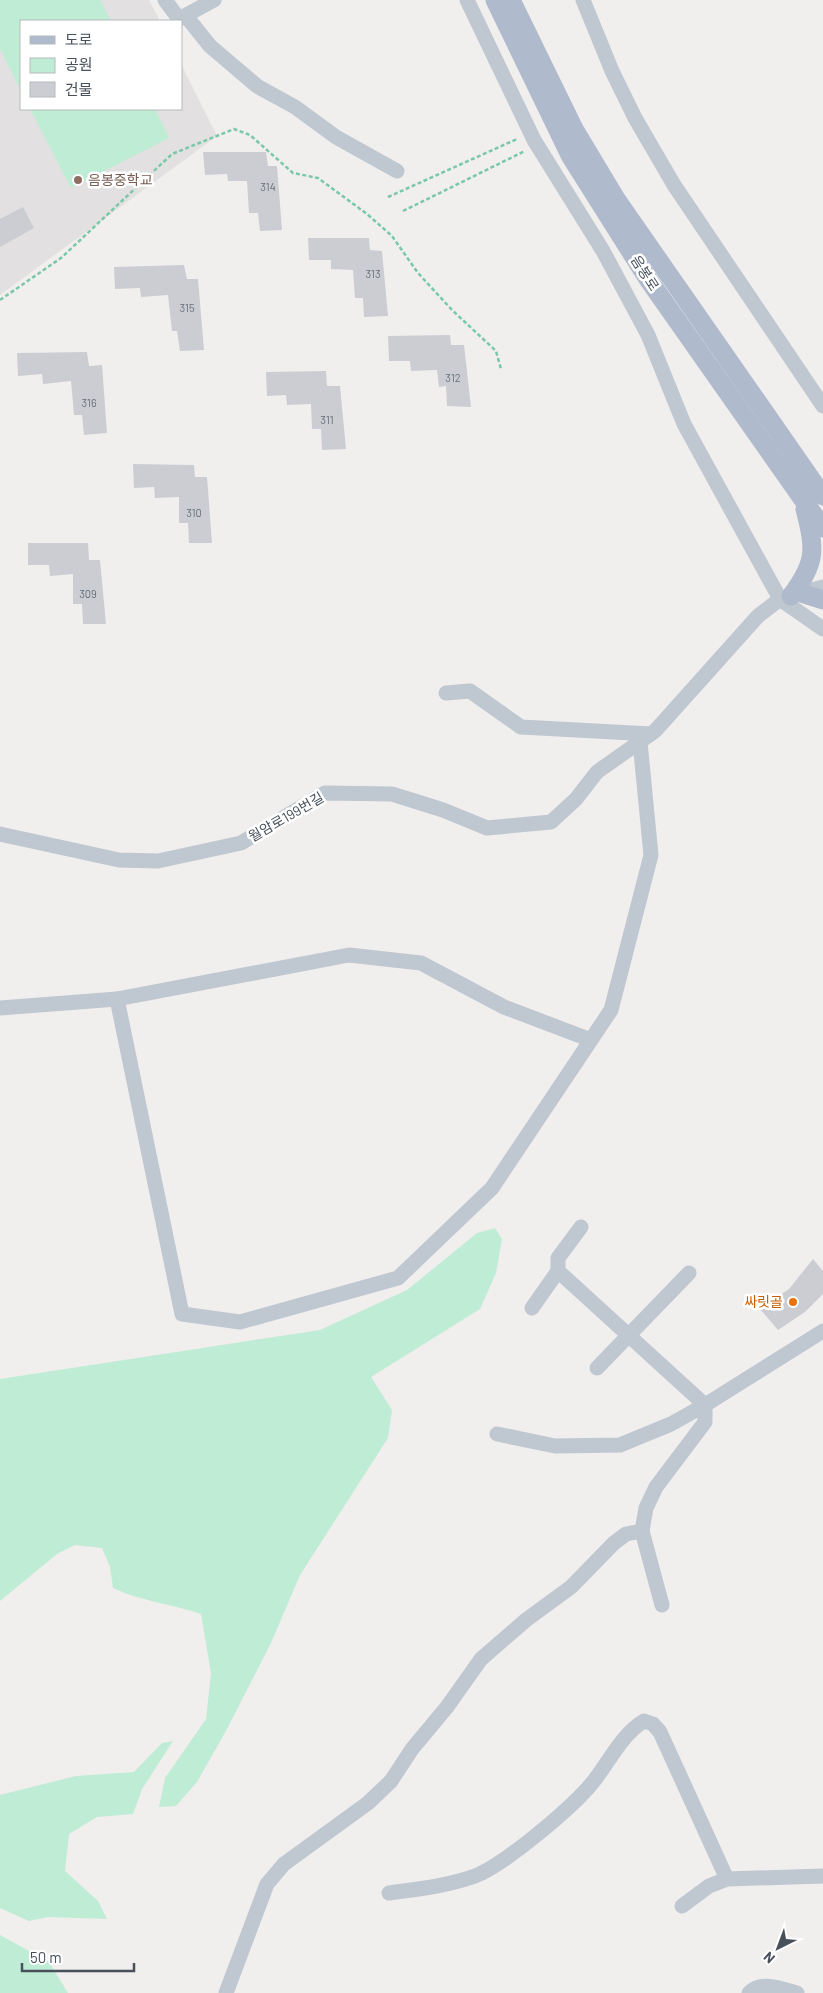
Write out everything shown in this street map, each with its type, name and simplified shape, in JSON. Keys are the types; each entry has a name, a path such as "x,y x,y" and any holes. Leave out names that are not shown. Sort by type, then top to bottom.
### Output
{"main road":[{"name":"음봉로","path":"495,0 571,158 648,279 823,528"},
{"name":"음봉로","path":"511,0 574,129 616,199 817,483 823,496"},
{"path":"802,498 812,535 813,554 806,576 805,595"}],"street":[{"path":"165,0 179,19 214,0"},
{"path":"467,0 534,139 603,251 648,335 684,424 805,595 823,629"},
{"path":"583,0 612,71 644,134 674,185 823,406"},
{"path":"186,16 210,46 257,86 295,107 336,137 397,171"},
{"name":"월암로199번길","path":"0,834 119,860 158,861 241,843 325,793 392,794 443,810 486,828 551,822 576,799 597,772 649,736 758,616 805,595 823,582"},
{"path":"117,999 182,1314 240,1322 398,1278 492,1188 611,1010 652,855 649,736 522,727 470,691 446,693"},
{"path":"0,1008 117,999 349,955 421,963 504,1008 591,1040"},
{"path":"532,1308 558,1271 558,1258 582,1228"},
{"path":"558,1271 705,1405 705,1422 656,1487 646,1508 642,1531 662,1605"},
{"path":"597,1368 689,1273"},
{"path":"497,1434 555,1446 620,1445 671,1424 705,1405 823,1331"},
{"path":"226,1993 267,1884 284,1864 368,1803 391,1781 412,1749 447,1707 481,1658 526,1620 571,1587 614,1543 626,1534 642,1531"},
{"path":"389,1893 446,1885 476,1876 497,1865 542,1829 592,1784 627,1736 644,1721 653,1724 660,1732 727,1879"},
{"path":"682,1906 709,1886 727,1879 823,1876"},
{"path":"749,1993 756,1986 763,1985 797,1993"}],"path":[{"path":"0,300 61,258 172,154 234,129 250,135 293,173 318,178 374,219 392,236 418,273 452,310 496,351 500,369"},
{"path":"388,196 534,139"},
{"path":"402,211 534,139"}],"shaded area":[{"name":"음봉중학교","path":"0,0 149,0 159,20 20,20 20,110 182,110 182,66 217,136 0,295"}],"green space":[{"path":"0,0 100,0 110,20 20,20 20,89 0,49"},
{"path":"31,110 155,110 169,138 71,188"},
{"path":"495,1228 502,1239 496,1273 480,1309 371,1377 392,1410 388,1438 300,1575 271,1643 227,1729 197,1782 176,1806 159,1807 165,1778 206,1719 211,1673 201,1614 134,1596 113,1588 110,1567 102,1548 75,1545 57,1554 0,1601 0,1379 320,1330 407,1290 477,1233"},
{"path":"173,1741 142,1789 133,1814 97,1817 69,1834 65,1871 98,1901 107,1919 48,1917 29,1921 0,1908 0,1795 76,1776 134,1772 162,1743"},
{"path":"0,1935 49,1962 68,1993 0,1993"}],"building":[{"path":"203,152 266,152 268,166 277,166 282,230 260,231 258,213 249,213 247,181 228,181 227,174 205,175"},
{"path":"23,207 34,228 0,247 0,219"},
{"path":"308,238 369,238 370,250 382,251 388,316 364,317 363,298 355,298 353,270 331,269 331,260 309,260"},
{"path":"184,265 187,279 198,279 204,350 180,351 177,331 172,331 168,295 141,297 140,288 115,289 114,267"},
{"path":"450,335 451,345 464,345 471,407 447,406 446,386 439,387 437,370 411,371 410,361 389,361 388,336"},
{"path":"87,352 89,366 102,365 107,433 84,435 82,415 74,415 71,381 43,384 42,374 18,376 17,353"},
{"path":"326,371 327,386 340,386 346,449 322,450 321,429 312,429 311,404 287,405 286,395 267,396 266,372"},
{"path":"133,464 194,465 195,477 207,477 212,543 189,543 188,523 179,523 179,497 155,498 154,487 134,488"},
{"path":"28,543 88,543 89,560 100,560 106,624 83,624 82,604 73,604 73,574 50,576 49,565 28,565"},
{"name":"싸릿골","path":"813,1259 823,1271 823,1294 805,1312 778,1330 760,1309 789,1289"}],"place":[{"name":"음봉중학교","path":"78,180"},
{"name":"싸릿골","path":"793,1302"}]}
